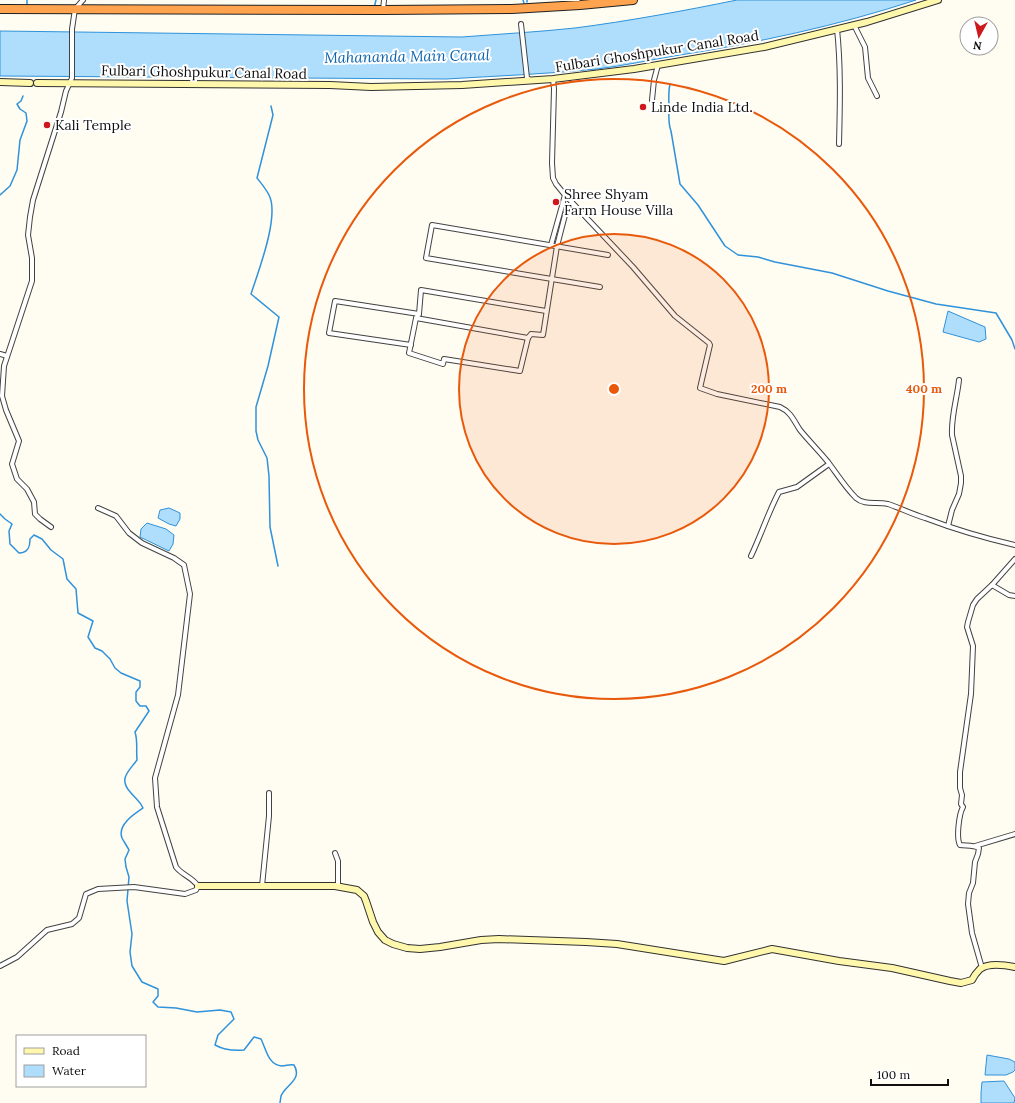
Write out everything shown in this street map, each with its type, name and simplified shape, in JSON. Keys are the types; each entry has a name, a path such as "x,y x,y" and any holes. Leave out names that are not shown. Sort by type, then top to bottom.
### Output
{"highway":[{"path":"0,9 512,9 634,0"}],"street":[{"path":"51,527 35,514 34,502 28,489 17,479 12,464 19,441 6,410 2,396 4,366 32,280 32,258 28,235 33,200 61,112 66,91 72,81 72,29 75,9 83,0"},
{"path":"384,0 384,10"},
{"name":"Fulbari Ghoshpukur Canal Road","path":"37,83 72,81 371,87 462,85 529,79 553,79 658,65 764,47 854,25 938,0"},
{"path":"854,25 865,47 868,78 877,96"},
{"path":"522,27 529,79"},
{"path":"837,29 841,99 839,144"},
{"path":"652,100 654,80 658,65"},
{"path":"553,79 553,178 564,195 633,267 674,316 709,342 700,388 716,394 780,408 786,411 848,489 862,501 867,503 879,502 888,504 981,537 1015,546"},
{"path":"0,82 37,83"},
{"path":"551,245 564,195"},
{"path":"546,311 421,290 419,314 416,318 409,353 443,364 444,359 520,371 528,338 531,334 542,335 557,246 565,214 572,203"},
{"path":"600,287 426,258 432,224 608,255"},
{"path":"411,345 329,333 335,301 419,314"},
{"path":"416,318 528,338"},
{"path":"0,354 7,356"},
{"path":"948,526 954,504 959,494 961,483 961,476 951,429 959,380"},
{"path":"751,556 758,543 769,510 779,492 797,487 829,464"},
{"path":"98,508 116,516 129,533 142,543 174,558 184,566 190,594 178,695 155,778 158,807 176,867 180,872 195,881 198,886"},
{"path":"1015,559 973,605 967,626 973,646 971,694 960,772 960,788 962,795 961,804 963,807 960,818 958,841 960,845 975,846 1015,834"},
{"path":"992,585 1009,595 1015,596"},
{"path":"262,886 269,816 269,793"},
{"path":"975,846 979,848 975,862 973,883 969,893 968,904 970,923 982,968"},
{"path":"335,853 338,861 338,887"},
{"path":"198,886 338,887 358,890 364,896 373,922 378,932 385,940 393,944 420,949 481,940 499,939 617,944 724,961 772,949 839,961 892,968 950,982 972,980 982,968 992,966 1015,967"},
{"path":"0,966 17,956 47,930 72,924 79,918 86,894 98,889 134,887 184,894 196,890 198,886"}],"water":[{"name":"Mahananda Main Canal","path":"737,0 916,0 856,18 796,33 665,58 578,71 446,79 0,76 0,31 462,37 575,28 656,16"},
{"path":"948,311 985,327 986,339 979,342 943,332"},
{"path":"169,508 180,513 180,519 176,526 158,518 160,510"},
{"path":"147,523 166,529 174,535 173,544 169,551 140,537 141,529"},
{"path":"987,1055 1009,1059 1015,1062 1015,1070 1006,1075 985,1075"},
{"path":"1004,1081 1015,1098 1014,1103 981,1103 982,1082"}],"waterway":[{"path":"27,0 27,6"},
{"path":"374,8 376,0"},
{"path":"670,84 669,123 680,184 698,205 725,246 738,255 758,257 775,262 832,273 888,291 936,304 996,313 1012,340 1015,349"},
{"path":"0,195 10,186 17,170 20,140 27,121 26,113 20,109 17,104 21,101 23,96"},
{"path":"271,106 273,115 257,178 269,195 272,204 272,216 263,259 251,294 279,317 268,366 256,407 256,431 258,440 267,458 269,476 270,527 278,566"},
{"path":"0,514 12,524 9,531 10,544 19,553 25,552 28,549 30,539 34,535 42,539 51,550 63,559 67,579 76,589 78,613 93,621 88,637 95,648 102,651 110,659 115,668 121,673 140,681 140,687 136,692 136,701 140,706 146,706 149,711 135,732 137,742 137,760 128,772 125,780 127,788 143,808 127,820 121,833 122,838 129,850 125,859 129,877 127,901 132,934 130,952 132,966 142,982 158,989 158,996 153,1002 158,1007 176,1008 197,1012 220,1010 231,1012 234,1019 218,1035 215,1045 229,1050 244,1050 254,1037 261,1039 268,1056 274,1063 282,1066 294,1065 296,1070 295,1078 283,1092 280,1103"}],"place":[{"name":"Linde India Ltd.","path":"643,107"},
{"name":"Kali Temple","path":"47,125"},
{"name":"Shree Shyam Farm House Villa","path":"556,202"}]}
